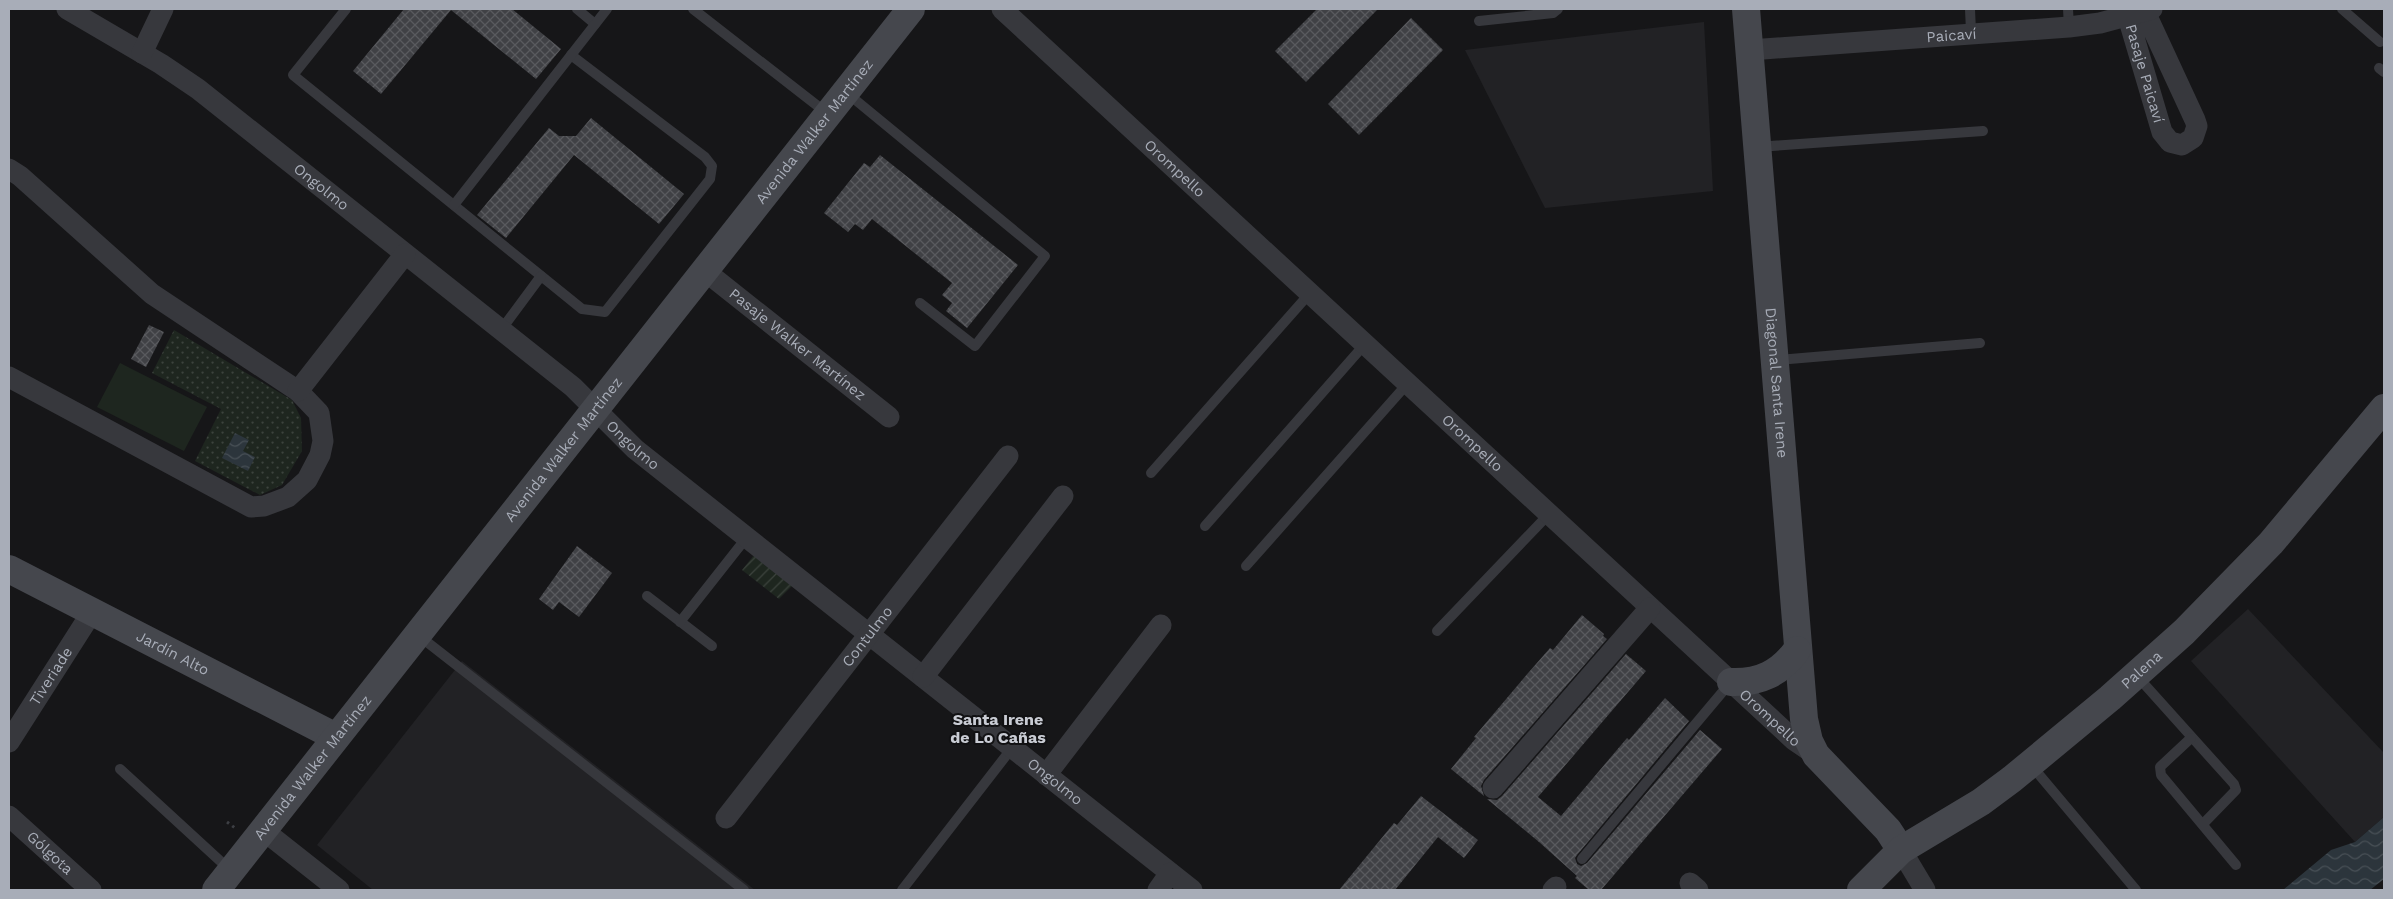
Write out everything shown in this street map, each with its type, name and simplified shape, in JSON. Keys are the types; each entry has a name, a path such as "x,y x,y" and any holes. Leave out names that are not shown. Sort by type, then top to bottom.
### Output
{"street":[{"name":"Ongolmo","path":"67,9 142,53 198,89 573,387 628,443 1192,890"},
{"path":"142,53 163,9"},
{"name":"Avenida Walker Martínez","path":"224,881 912,9"},
{"name":"Orompello","path":"1002,9 1794,740 1816,755 1888,830 1924,890"},
{"name":"Diagonal Santa Irene","path":"1746,9 1797,650 1805,724 1809,741 1816,755"},
{"name":"Paicaví","path":"1750,50 1971,32 2068,18 2142,12"},
{"name":"Pasaje Paicaví","path":"2142,12 2197,126 2193,138 2182,145 2170,142 2162,132 2142,12"},
{"path":"9,169 20,176 152,294 298,391 319,413 323,441 315,468 299,490 288,497 264,506 251,507 9,377"},
{"path":"298,391 405,254"},
{"name":"Pasaje Walker Martínez","path":"705,271 889,417"},
{"name":"Palena","path":"1861,890 1901,850 1981,802 2031,764 2137,675 2184,632 2265,550 2384,408"},
{"name":"Contulmo","path":"726,818 1008,456"},
{"path":"923,677 1064,496"},
{"name":"Jardín Alto","path":"9,569 336,737"},
{"path":"1493,788 1650,608"},
{"name":"Tiveriade","path":"9,742 92,612"},
{"path":"1046,775 1161,625"},
{"path":"1731,682 1756,681 1772,674 1789,661 1797,650"},
{"name":"Gólgota","path":"9,816 91,890"},
{"path":"263,830 339,890"},
{"path":"1158,890 1170,873"}],"lane":[{"path":"346,9 294,75 582,308 605,312 710,179 712,166 705,157 571,56"},
{"path":"577,9 595,24"},
{"path":"454,205 608,9"},
{"path":"693,9 828,115"},
{"path":"1479,21 1553,13 1558,9"},
{"path":"1970,9 1971,32"},
{"path":"2342,9 2380,42"},
{"path":"846,92 1046,256 975,346 920,303"},
{"path":"1757,147 1983,131"},
{"path":"501,330 541,276"},
{"path":"1151,473 1310,293"},
{"path":"1775,360 1980,343"},
{"path":"1205,526 1365,344"},
{"path":"1246,566 1408,383"},
{"path":"1437,631 1549,514"},
{"path":"680,622 747,537"},
{"path":"647,596 712,646"},
{"path":"417,635 744,890"},
{"path":"2137,675 2191,738 2234,784 2236,790 2203,824"},
{"path":"1582,858 1731,682"},
{"path":"2191,738 2160,767 2161,775 2236,865"},
{"path":"902,890 1012,748"},
{"path":"2031,764 2136,890"},
{"path":"120,769 224,881"}],"shaded area":[{"path":"1704,22 1713,191 1545,208 1465,50"},
{"path":"174,330 292,400 301,418 302,451 282,485 260,495 195,461 221,409 152,373"},
{"path":"120,363 207,407 184,451 97,407"},
{"path":"754,555 792,586 779,599 742,570"},
{"path":"2248,609 2384,753 2384,817 2355,842 2191,661"},
{"path":"462,661 755,890 373,890 317,845"}],"water":[{"path":"235,433 249,440 243,451 255,457 248,471 222,458"},
{"path":"2384,817 2384,879 2370,890 2283,890 2331,850 2355,842"}],"building":[{"path":"404,9 512,9 561,49 536,79 451,10 381,94 353,71"},
{"path":"1317,9 1378,9 1306,82 1275,51"},
{"path":"1411,18 1443,50 1359,135 1328,104"},
{"path":"591,118 684,194 659,224 574,155 506,238 477,215 549,128 559,136 576,136"},
{"path":"880,155 1018,265 967,328 946,311 952,303 942,295 952,283 872,219 863,230 855,224 848,232 824,213 864,163 870,167"},
{"path":"149,325 164,332 146,367 131,359"},
{"path":"577,546 612,573 579,617 559,602 553,610 539,599"},
{"path":"1582,615 1604,634 1603,636 1607,639 1484,780 1481,786 1484,796 1451,769 1476,738 1474,737 1523,679 1550,648 1553,650"},
{"path":"1626,654 1646,671 1538,797 1561,816 1627,738 1629,740 1665,698 1689,721 1577,855 1575,858 1577,864 1581,866 1587,863 1700,730 1722,749 1601,890 1589,890 1575,878 1577,876 1539,842 1487,799 1497,800 1502,796"},
{"path":"1421,796 1478,840 1464,858 1438,837 1395,890 1339,890 1394,823 1397,825"}],"district":[{"name":"Santa Irene de Lo Cañas","path":"998,728"}]}
